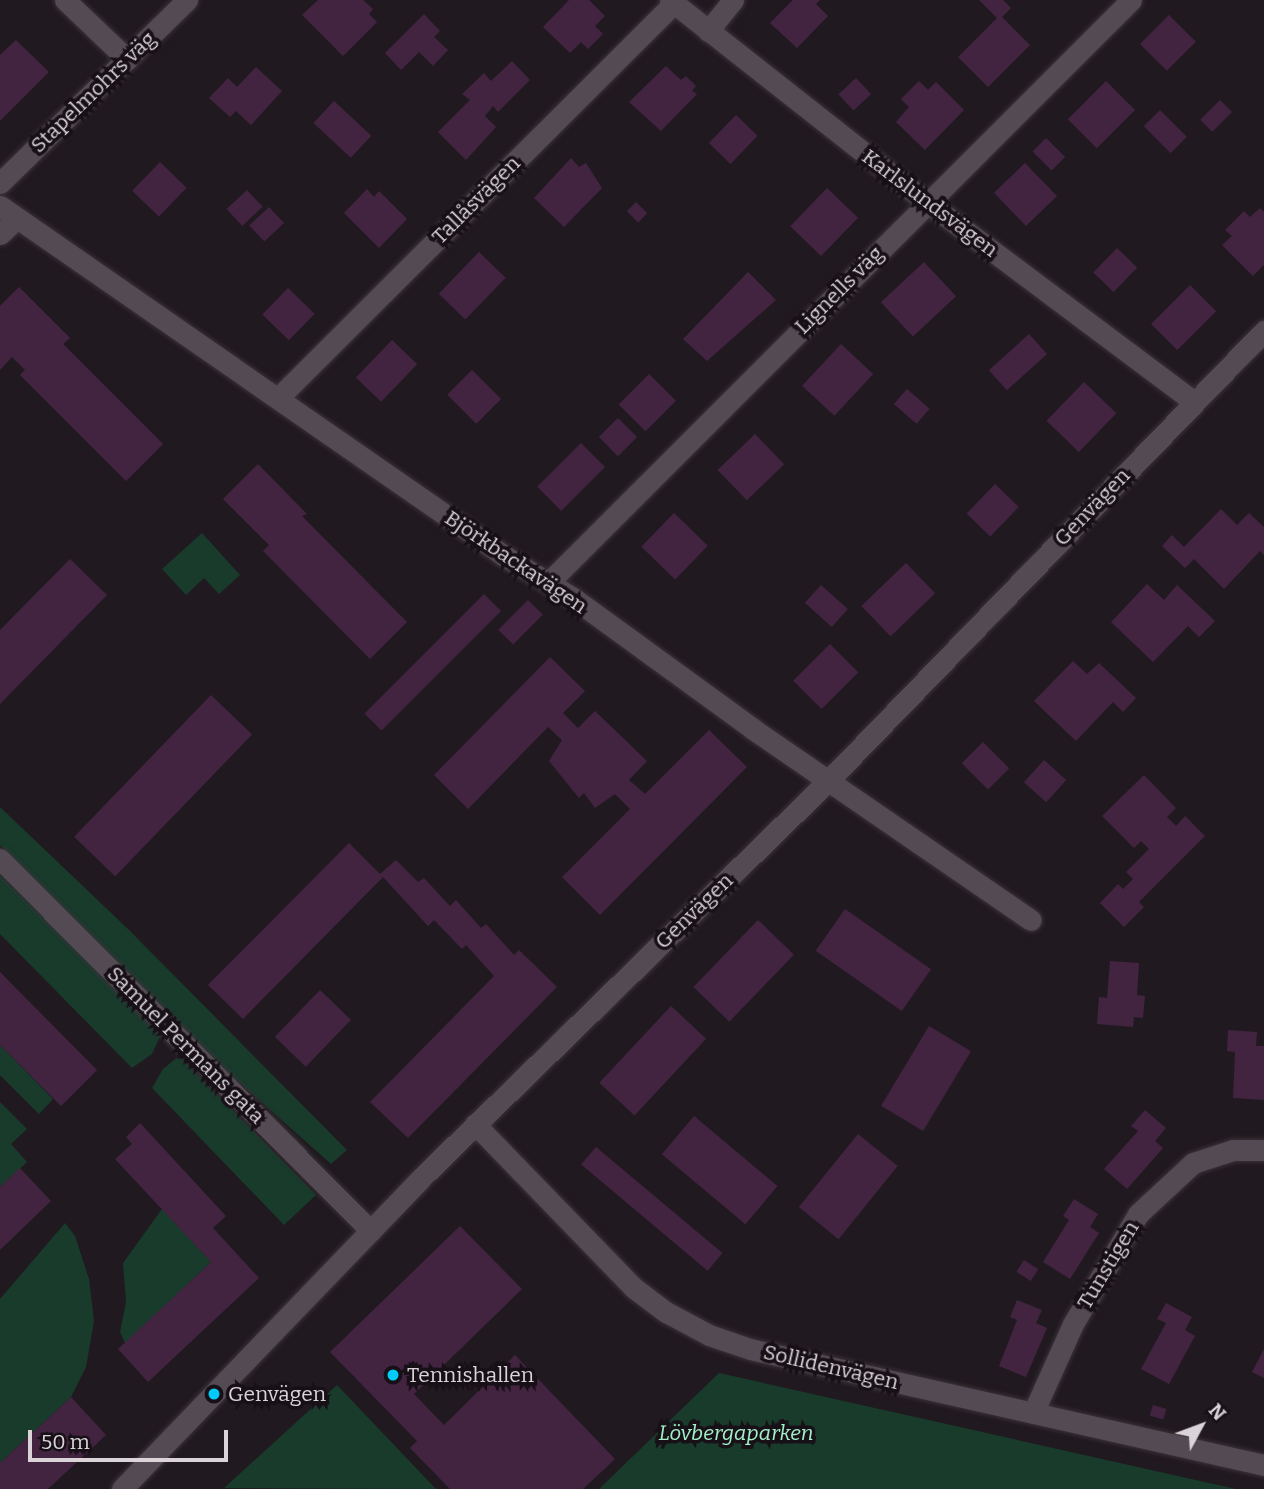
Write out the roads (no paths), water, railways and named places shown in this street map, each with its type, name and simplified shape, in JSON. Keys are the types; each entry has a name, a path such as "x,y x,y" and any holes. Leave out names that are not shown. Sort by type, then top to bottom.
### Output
{"street":[{"path":"65,0 127,59"},
{"name":"Stapelmohrs väg","path":"0,183 187,0"},
{"path":"708,31 733,0"},
{"name":"Lignells väg","path":"549,582 1131,0"},
{"name":"Karlslundsvägen","path":"672,1 927,202 1194,402"},
{"name":"Tallåsvägen","path":"278,398 672,1"},
{"path":"0,234 8,212"},
{"name":"Björkbackavägen","path":"8,212 549,582 1031,920"},
{"name":"Genvägen","path":"122,1489 475,1125 828,780 1264,331"},
{"name":"Samuel Permans gata","path":"0,859 371,1231"},
{"name":"Sollidenvägen","path":"475,1125 634,1288 666,1312 709,1335 750,1349 1264,1465"},
{"name":"Tunstigen","path":"1033,1413 1073,1324 1138,1214 1192,1163 1233,1150 1264,1150"}],"place":[{"name":"Tennishallen","path":"393,1375"},
{"name":"Genvägen","path":"214,1394"}],"park label":[{"name":"Lövbergaparken","path":"736,1433"}]}
